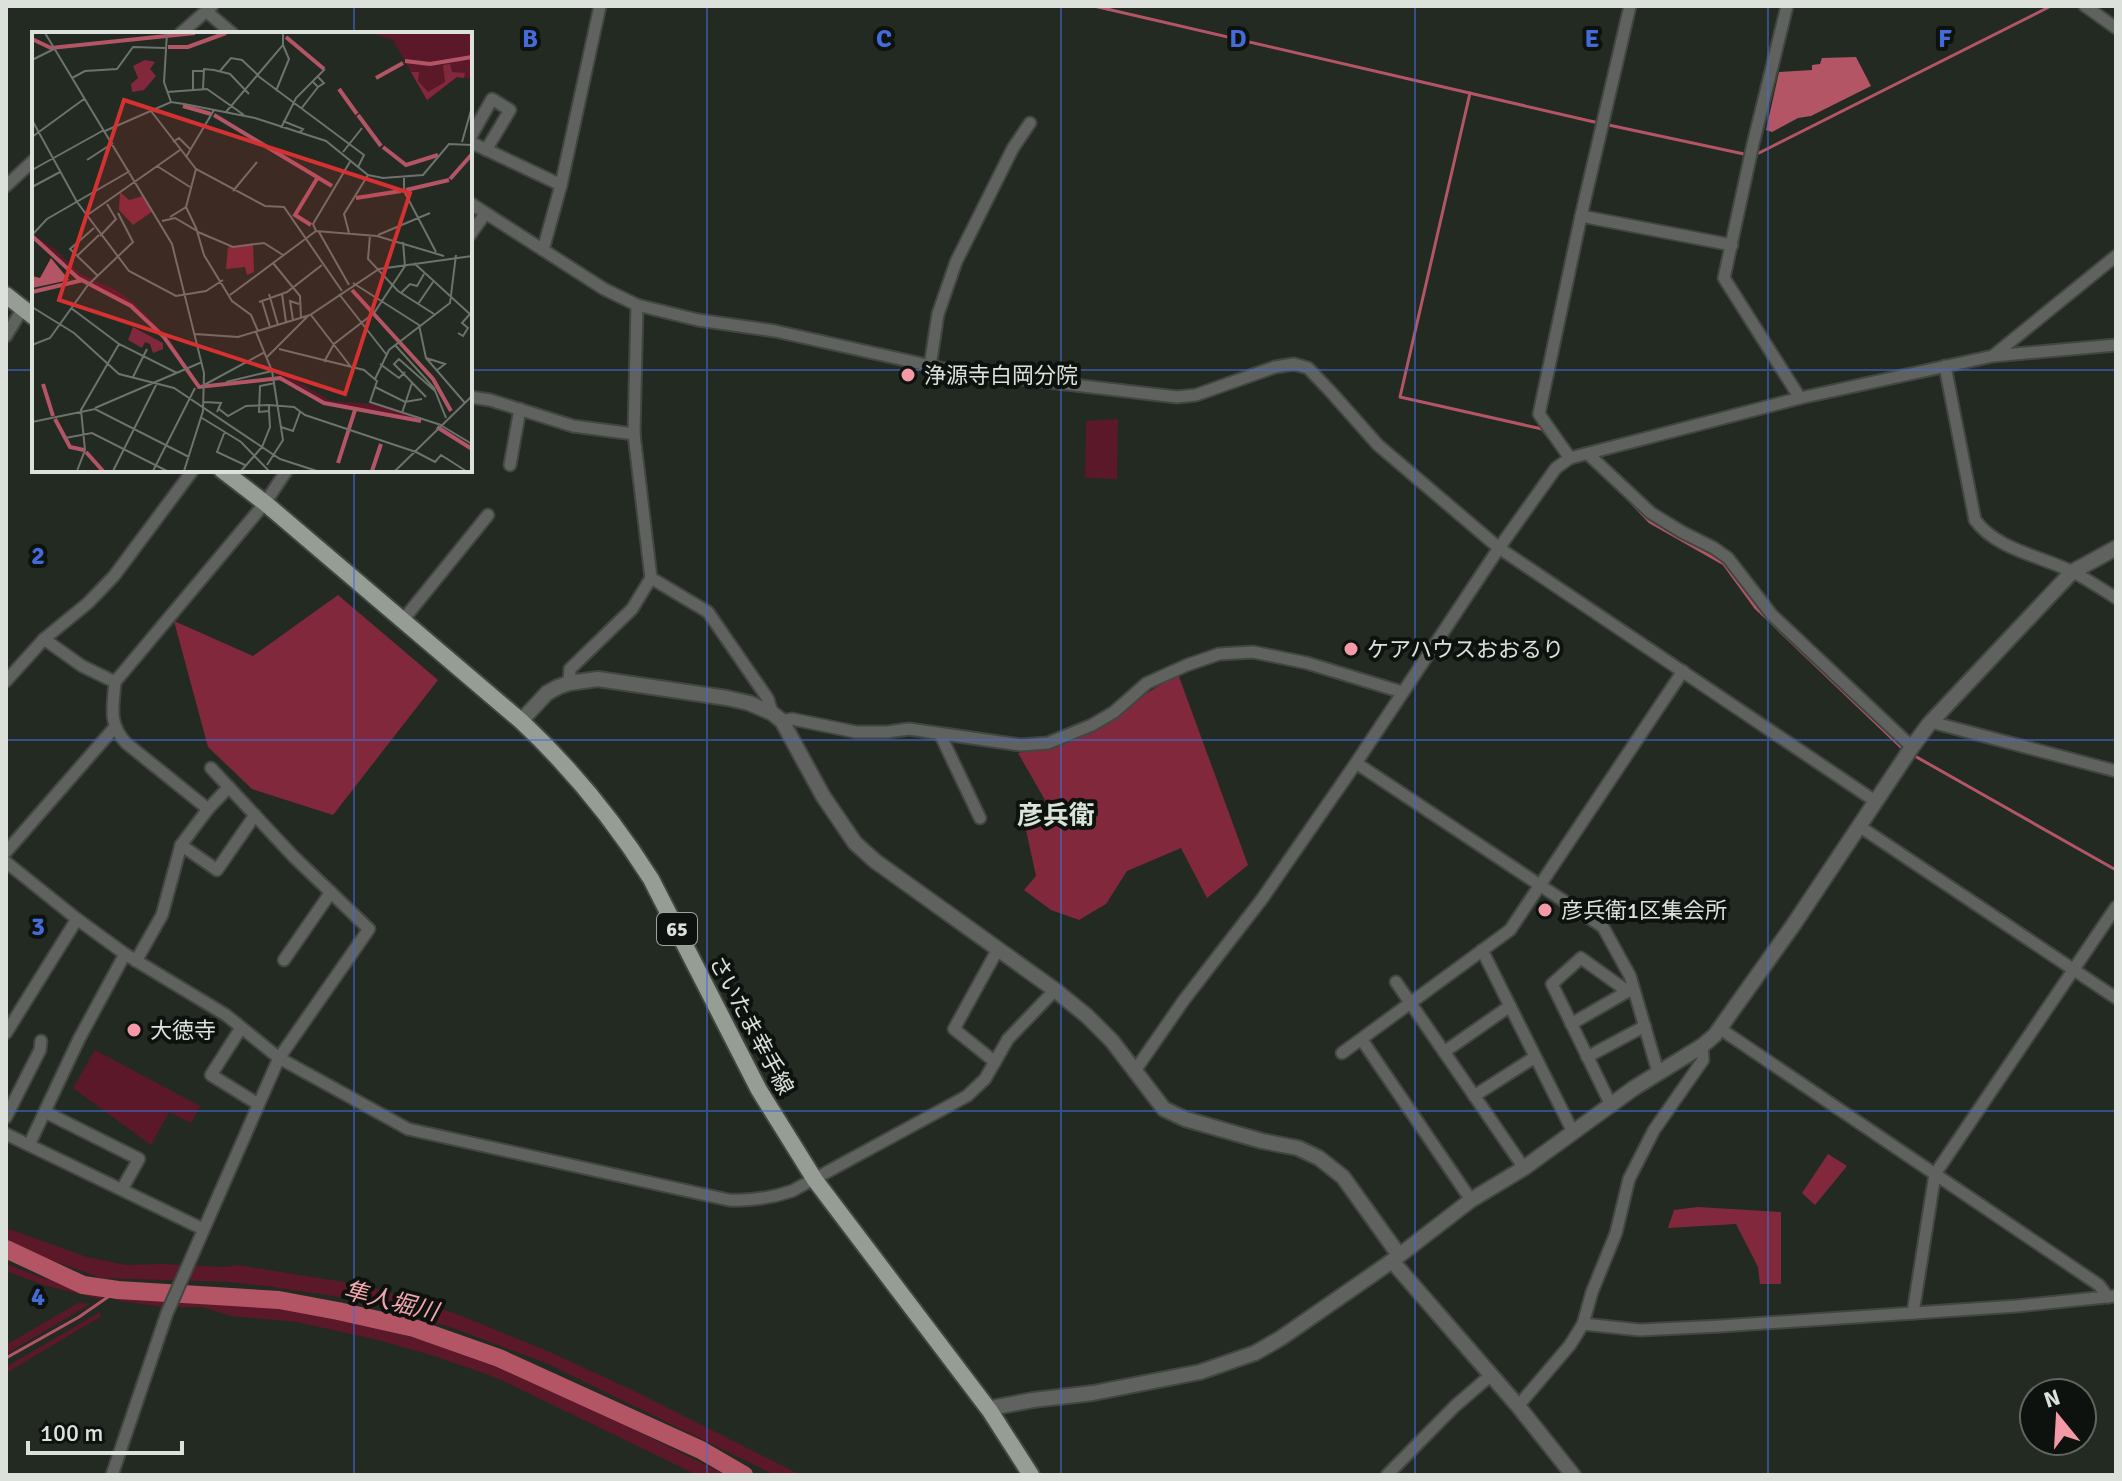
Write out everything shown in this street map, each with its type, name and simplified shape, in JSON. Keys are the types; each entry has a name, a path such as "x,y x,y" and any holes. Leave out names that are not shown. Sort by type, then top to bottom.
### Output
{"main road":[{"path":"6,295 29,312"},
{"name":"さいたま幸手線","path":"225,472 521,721 563,764 635,854 665,905 759,1090 815,1180 990,1411 1031,1475"}],"street":[{"path":"543,250 561,185 600,6"},
{"path":"1570,458 1539,414 1630,6"},
{"path":"1787,6 1724,278 1800,398"},
{"path":"2085,6 2116,28"},
{"path":"182,32 209,9 231,32"},
{"path":"472,136 492,99 510,110 486,150"},
{"path":"930,366 938,314 956,262 1013,148 1030,123"},
{"path":"472,141 561,185"},
{"path":"6,186 32,162"},
{"path":"472,204 604,289 637,305 698,320 775,331 930,366 982,375 1177,397 1196,395 1275,367 1294,364 1308,368 1378,445 1499,548 1875,801"},
{"path":"472,232 485,214"},
{"path":"1581,216 1732,245"},
{"path":"1993,356 2116,256"},
{"path":"569,683 570,669 632,609 651,578 634,434 637,305"},
{"path":"6,336 29,312"},
{"path":"1134,1072 1184,1000 1262,899 1556,468 1570,458 1800,398 1945,366 1993,356 2116,345"},
{"path":"1945,366 1975,520 1982,530 1999,541 2072,572 2116,598"},
{"path":"472,397 573,426 634,434"},
{"path":"510,465 520,409"},
{"path":"1588,454 1651,513 1728,558 1772,615 1912,747"},
{"path":"6,681 44,639 88,603 114,576 192,472"},
{"path":"208,809 117,733 112,721 115,682 265,503 286,472"},
{"path":"403,620 488,515"},
{"path":"990,1411 1033,1400 1093,1393 1200,1372 1255,1353 1396,1258 1471,1200 1524,1168 1658,1072 1702,1046 1719,1028 1794,924 1931,722 2072,572 2116,548"},
{"path":"651,578 708,612 768,699 823,796 855,843 875,861 1087,1016 1164,1109 1185,1119 1298,1148 1319,1158 1343,1177 1396,1258 1573,1475"},
{"path":"44,639 82,666 115,682"},
{"path":"521,721 547,693 569,683 598,679 727,698 749,703 777,717 856,732 909,729 1021,745 1048,743 1092,725 1114,712 1147,683 1187,665 1219,654 1253,652 1307,663 1402,692"},
{"path":"1342,1053 1510,930 1683,671"},
{"path":"1931,722 2116,771"},
{"path":"6,852 115,727"},
{"path":"940,734 980,818"},
{"path":"1356,763 1603,927 1630,976 1630,990 1645,1026 1658,1072"},
{"path":"112,1475 167,1313 279,1058 369,929 211,768"},
{"path":"136,961 162,915 181,845 229,787"},
{"path":"181,845 217,870 255,815"},
{"path":"1859,826 2116,998"},
{"path":"6,862 125,954 226,1015 279,1058 408,1129 729,1200 752,1201 792,1191 967,1096 985,1079 1008,1039 1055,990"},
{"path":"284,960 331,892"},
{"path":"1913,1313 1935,1174 2116,907"},
{"path":"6,1033 77,919"},
{"path":"995,1062 954,1029 998,949"},
{"path":"1482,950 1573,1132"},
{"path":"29,1145 79,1039 125,954"},
{"path":"1611,1105 1552,984 1581,958 1630,990"},
{"path":"1396,982 1524,1168"},
{"path":"1571,1024 1630,990"},
{"path":"1444,1052 1510,1006"},
{"path":"1587,1057 1645,1026"},
{"path":"241,1028 211,1075 258,1104"},
{"path":"1719,1028 2099,1285 2112,1297"},
{"path":"1362,1040 1471,1200"},
{"path":"6,1117 40,1050 41,1041"},
{"path":"1518,1406 1570,1345 1583,1324 1592,1292 1616,1233 1629,1179 1654,1130 1703,1060 1702,1046"},
{"path":"1474,1096 1535,1057"},
{"path":"45,1112 139,1159 122,1189"},
{"path":"6,1134 203,1229"},
{"path":"1583,1324 1640,1330 2112,1297"},
{"path":"1387,1475 1455,1406 1491,1375"}],"shaded area":[{"path":"1856,57 1871,86 1811,116 1798,118 1772,132 1766,130 1779,72 1812,70 1812,65 1820,64 1822,58"},
{"path":"1118,419 1117,479 1085,478 1086,421"},
{"path":"338,595 438,680 333,815 252,789 208,747 174,621 253,656"},
{"path":"1178,674 1248,865 1207,898 1181,848 1127,871 1106,904 1079,920 1051,910 1024,890 1036,876 1024,821 1045,800 1018,753 1046,748 1100,729 1131,703"},
{"path":"95,1050 200,1106 191,1123 169,1112 151,1145 73,1088"},
{"path":"1828,1154 1847,1166 1815,1205 1802,1193"},
{"path":"1698,1207 1781,1212 1781,1284 1760,1284 1758,1267 1736,1224 1668,1228 1674,1210"},
{"path":"6,1228 87,1257 126,1265 237,1265 363,1285 419,1301 552,1353 801,1475 775,1475 546,1363 450,1327 360,1300 266,1286 101,1278 6,1242"},
{"path":"6,1264 43,1278 107,1294 100,1299 43,1285 6,1271"},
{"path":"124,1294 165,1298 162,1307 115,1300"},
{"path":"178,1300 269,1307 349,1320 422,1340 501,1366 726,1475 697,1475 497,1378 434,1356 297,1322 231,1316 202,1307 176,1307"},
{"path":"78,1303 90,1304 6,1354 6,1345"},
{"path":"100,1312 100,1317 6,1373 6,1367"}],"waterway":[{"path":"1094,6 1744,154"},
{"path":"1759,153 2051,6"},
{"path":"1470,93 1400,397 1542,429 1551,440"},
{"path":"1624,495 1650,522 1724,564 1756,608 1903,749"},
{"path":"1913,755 2116,870"},
{"name":"隼人堀川","path":"6,1249 83,1285 279,1300 414,1328 499,1358 701,1450 744,1475"},
{"path":"6,1358 79,1317 118,1290"}],"place":[{"name":"浄源寺白岡分院","path":"908,375"},
{"name":"ケアハウスおおるり","path":"1351,649"},
{"name":"彦兵衛1区集会所","path":"1545,910"},
{"name":"大徳寺","path":"134,1030"}],"district":[{"name":"彦兵衛","path":"1056,815"}]}
